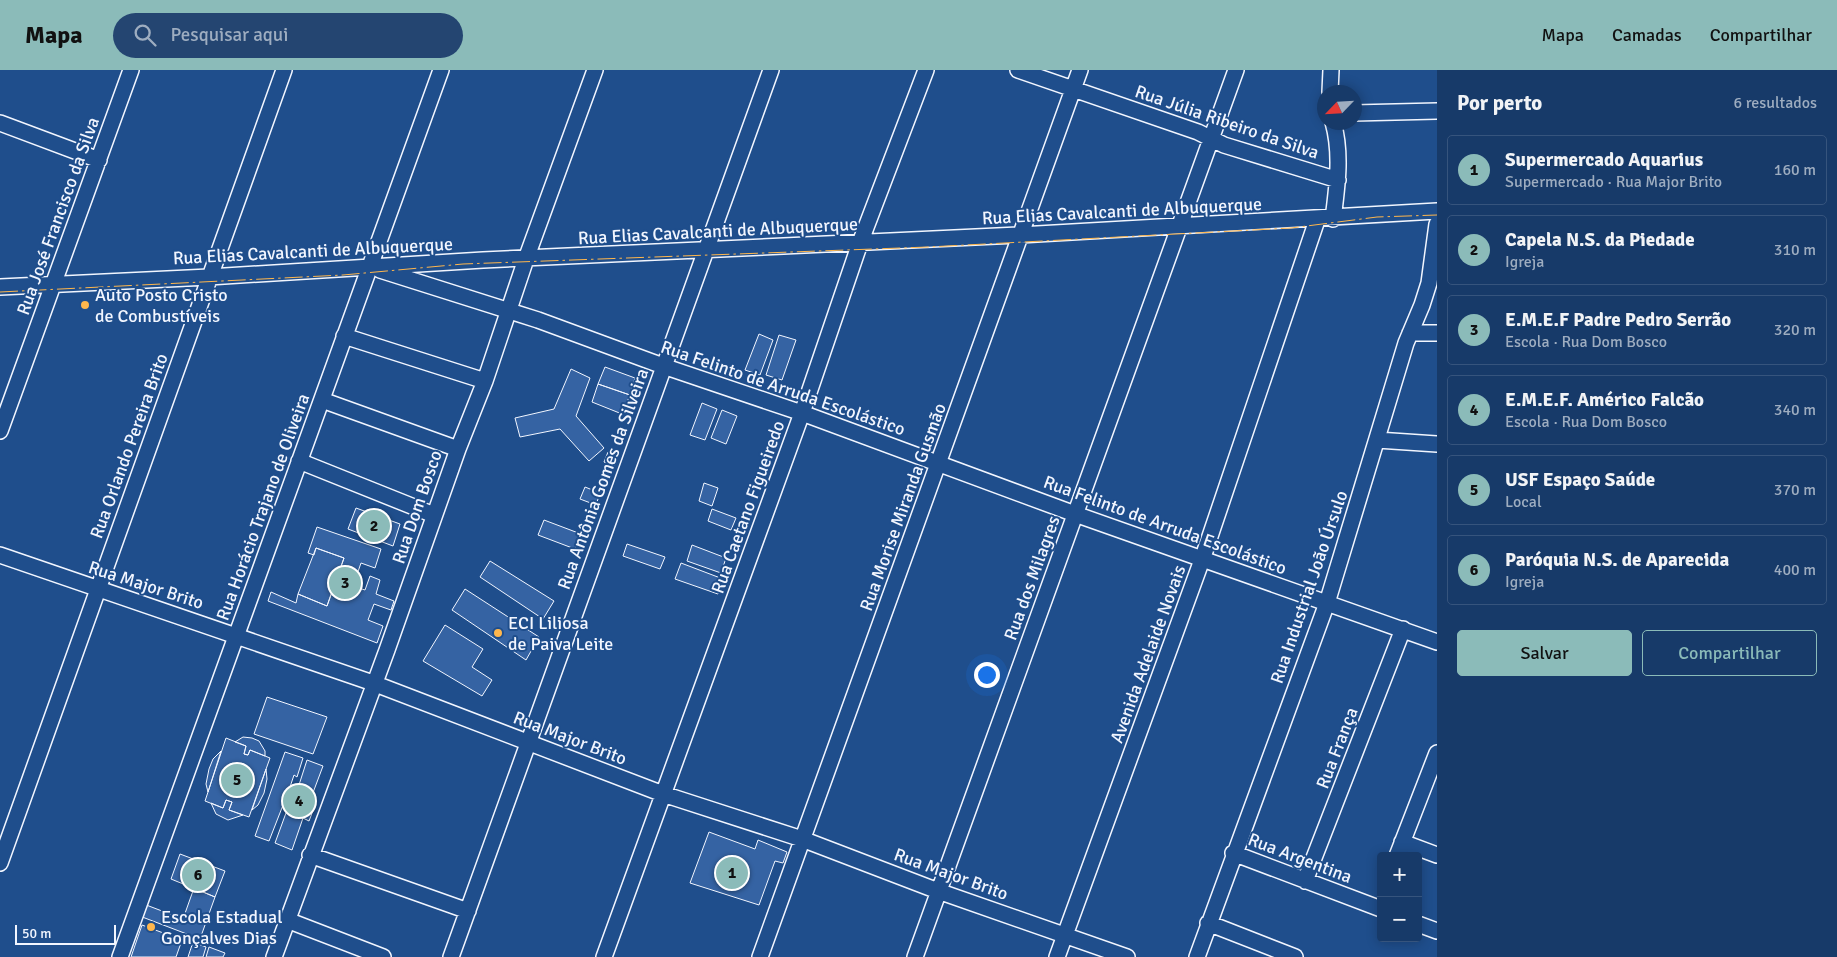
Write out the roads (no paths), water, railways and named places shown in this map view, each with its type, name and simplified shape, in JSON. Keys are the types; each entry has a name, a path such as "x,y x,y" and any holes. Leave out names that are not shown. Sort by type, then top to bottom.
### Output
{"street":[{"name":"Rua José Francisco da Silva","path":"0,431 52,284 100,160 131,70"},
{"name":"Rua Orlando Pereira Brito","path":"0,863 284,70"},
{"name":"Rua Horácio Trajano de Oliveira","path":"120,957 441,70"},
{"name":"Rua Dom Bosco","path":"274,957 458,449 485,381 526,259 595,70"},
{"name":"Rua Antônia Gomes da Silveira","path":"452,957 771,70"},
{"name":"Rua Caetano Figueiredo","path":"604,957 802,413 860,243 926,70"},
{"name":"Rua Júlia Ribeiro da Silva","path":"1018,70 1198,132 1224,145 1338,180"},
{"name":"Rua Morise Miranda Gusmão","path":"760,957 940,463 1080,70"},
{"name":"Rua dos Milagres","path":"915,957 1236,70"},
{"path":"1330,85 1331,70"},
{"path":"1362,113 1437,111"},
{"path":"0,123 100,160"},
{"path":"1333,219 1338,180 1337,138 1335,130"},
{"name":"Rua Elias Cavalcanti de Albuquerque","path":"0,287 1318,220 1437,211"},
{"name":"Avenida Adelaide Novais","path":"1057,957 1203,557 1318,220"},
{"name":"Rua Industrial João Úrsulo","path":"1197,957 1233,853 1327,603 1410,333 1429,282 1437,224"},
{"name":"Rua Felinto de Arruda Escolástico","path":"369,267 510,310 1437,642"},
{"path":"1410,333 1437,333"},
{"path":"344,336 485,381"},
{"path":"322,400 458,449"},
{"path":"1377,440 1437,444"},
{"path":"299,461 434,515"},
{"name":"Rua Major Brito","path":"0,555 374,683 663,794 802,839 938,891 1127,957"},
{"name":"Rua França","path":"1305,881 1403,629"},
{"path":"1437,753 1433,776 1400,849 1437,855"},
{"name":"Rua Argentina","path":"1233,853 1377,906"},
{"path":"310,855 468,911"},
{"path":"287,920 383,957"},
{"path":"1208,924 1278,954 1295,957"},
{"path":"1422,925 1437,931"}],"place":[{"name":"Auto Posto Cristo de Combustíveis","path":"85,305"},
{"name":"Capela N.S. da Piedade","path":"374,526"},
{"name":"E.M.E.F Padre Pedro Serrão","path":"345,583"},
{"name":"ECI Liliosa de Paiva Leite","path":"498,633"},
{"name":"USF Espaço Saúde","path":"237,780"},
{"name":"E.M.E.F. Américo Falcão","path":"299,801"},
{"name":"Supermercado Aquarius","path":"732,873"},
{"name":"Paróquia N.S. de Aparecida","path":"198,875"},
{"name":"Escola Estadual Gonçalves Dias","path":"151,927"}]}
